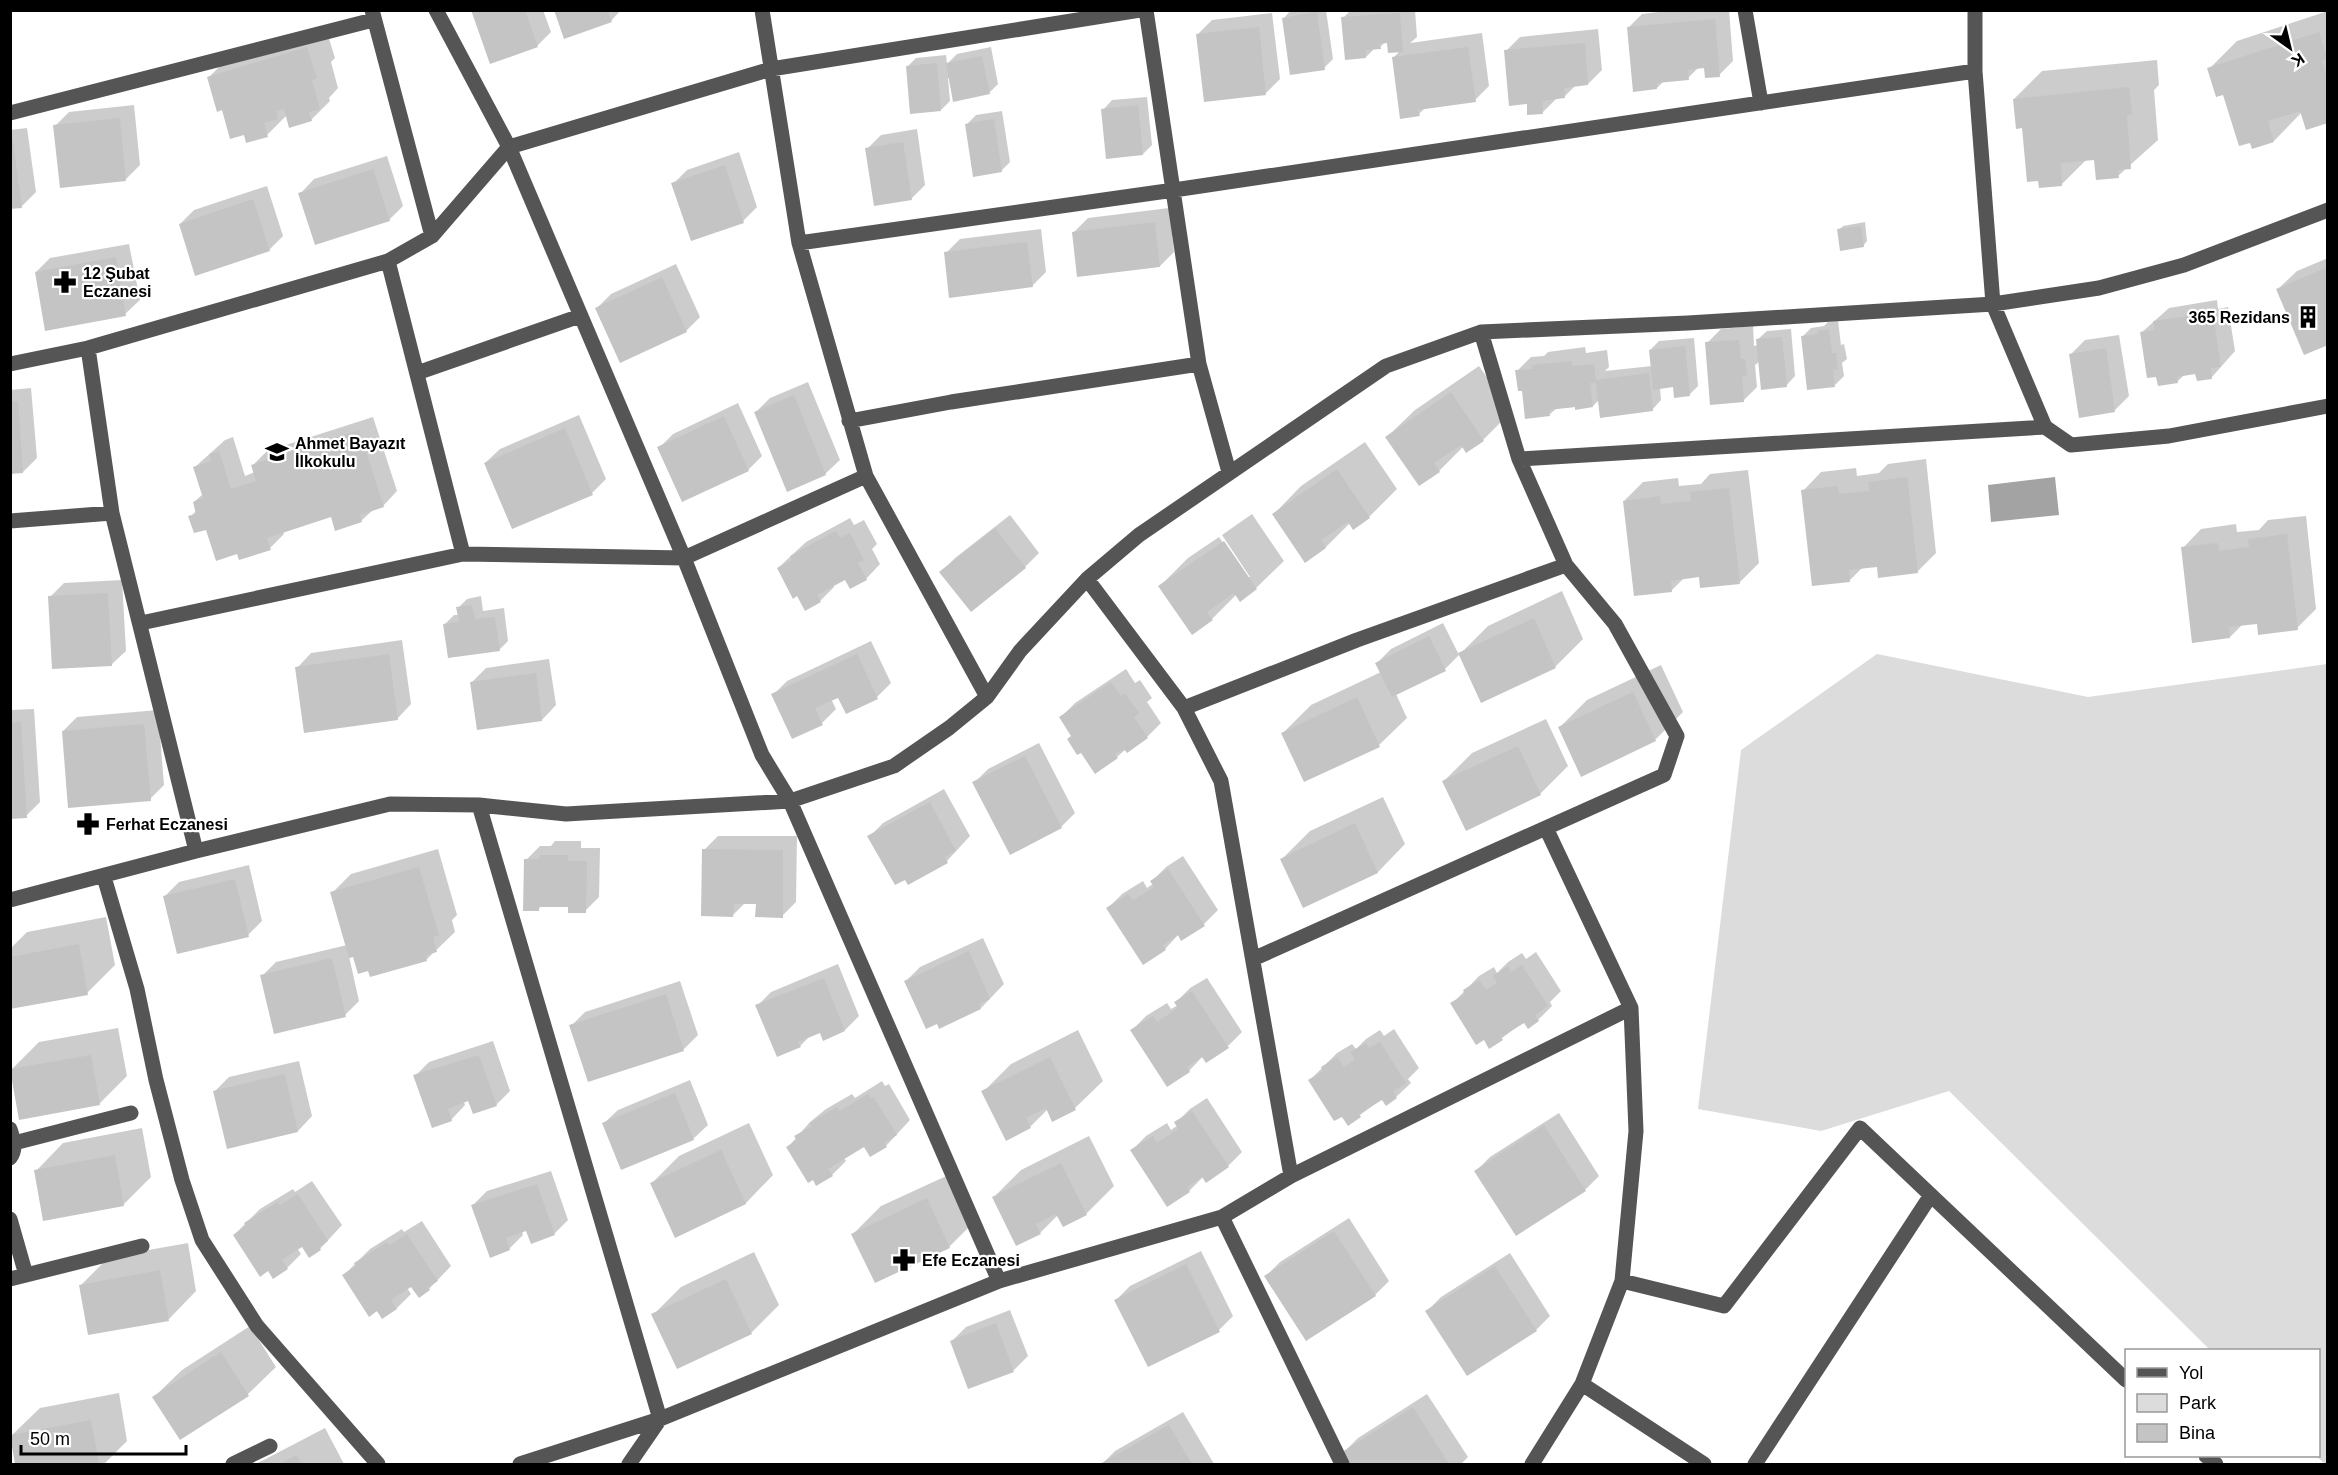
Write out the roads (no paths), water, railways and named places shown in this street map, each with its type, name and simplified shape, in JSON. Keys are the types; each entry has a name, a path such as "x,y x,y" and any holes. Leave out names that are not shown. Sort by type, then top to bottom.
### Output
{"street":[{"path":"436,10 509,147 684,558 762,755 790,801 999,1281"},
{"path":"762,10 799,243 866,476 987,697"},
{"path":"10,364 88,348 388,261 432,236 509,147 771,69 1140,10"},
{"path":"1146,10 1199,364 1229,472"},
{"path":"1745,10 1761,103"},
{"path":"1975,10 1975,71 1993,304 2045,427 2071,445 2169,436 2328,406"},
{"path":"10,113 372,15 432,236"},
{"path":"799,243 1174,190 1975,71"},
{"path":"10,900 196,851 390,804 479,805 566,814 790,801 894,766 949,728 987,697 1020,651 1086,579 1139,535 1386,366 1480,332 1688,323 1993,304 2098,288 2184,265 2328,210"},
{"path":"388,261 463,554"},
{"path":"417,373 580,316"},
{"path":"1253,959 1664,775 1677,736 1616,624 1566,565 1520,459 1480,332"},
{"path":"88,348 112,513 196,851"},
{"path":"849,421 963,400 1199,364"},
{"path":"1520,459 2045,427"},
{"path":"141,623 463,554 684,558 866,476"},
{"path":"10,521 112,513"},
{"path":"1184,708 1357,640 1566,565"},
{"path":"1086,579 1184,708 1221,781 1292,1176"},
{"path":"479,805 660,1419"},
{"path":"1532,1464 1582,1384 1602,1338 1622,1281 1636,1131 1631,1008 1546,828"},
{"path":"104,877 137,989 156,1080 182,1180 202,1240 257,1326 378,1464"},
{"path":"520,1464 660,1419 999,1281 1222,1217 1292,1176 1631,1008"},
{"path":"10,1158 13,1155 12,1136 130,1113"},
{"path":"1622,1281 1724,1306 1860,1128 2125,1378"},
{"path":"1755,1464 1931,1195"},
{"path":"1222,1217 1342,1464"},
{"path":"10,1219 18,1277 142,1246"},
{"path":"1582,1384 1704,1464"},
{"path":"629,1464 660,1419"},
{"path":"233,1464 270,1446"}],"place":[{"name":"12 Şubat Eczanesi","path":"65,282"},
{"name":"365 Rezidans","path":"2308,317"},
{"name":"Ahmet Bayazıt İlkokulu","path":"277,452"},
{"name":"Ferhat Eczanesi","path":"88,824"},
{"name":"Efe Eczanesi","path":"904,1260"}]}
